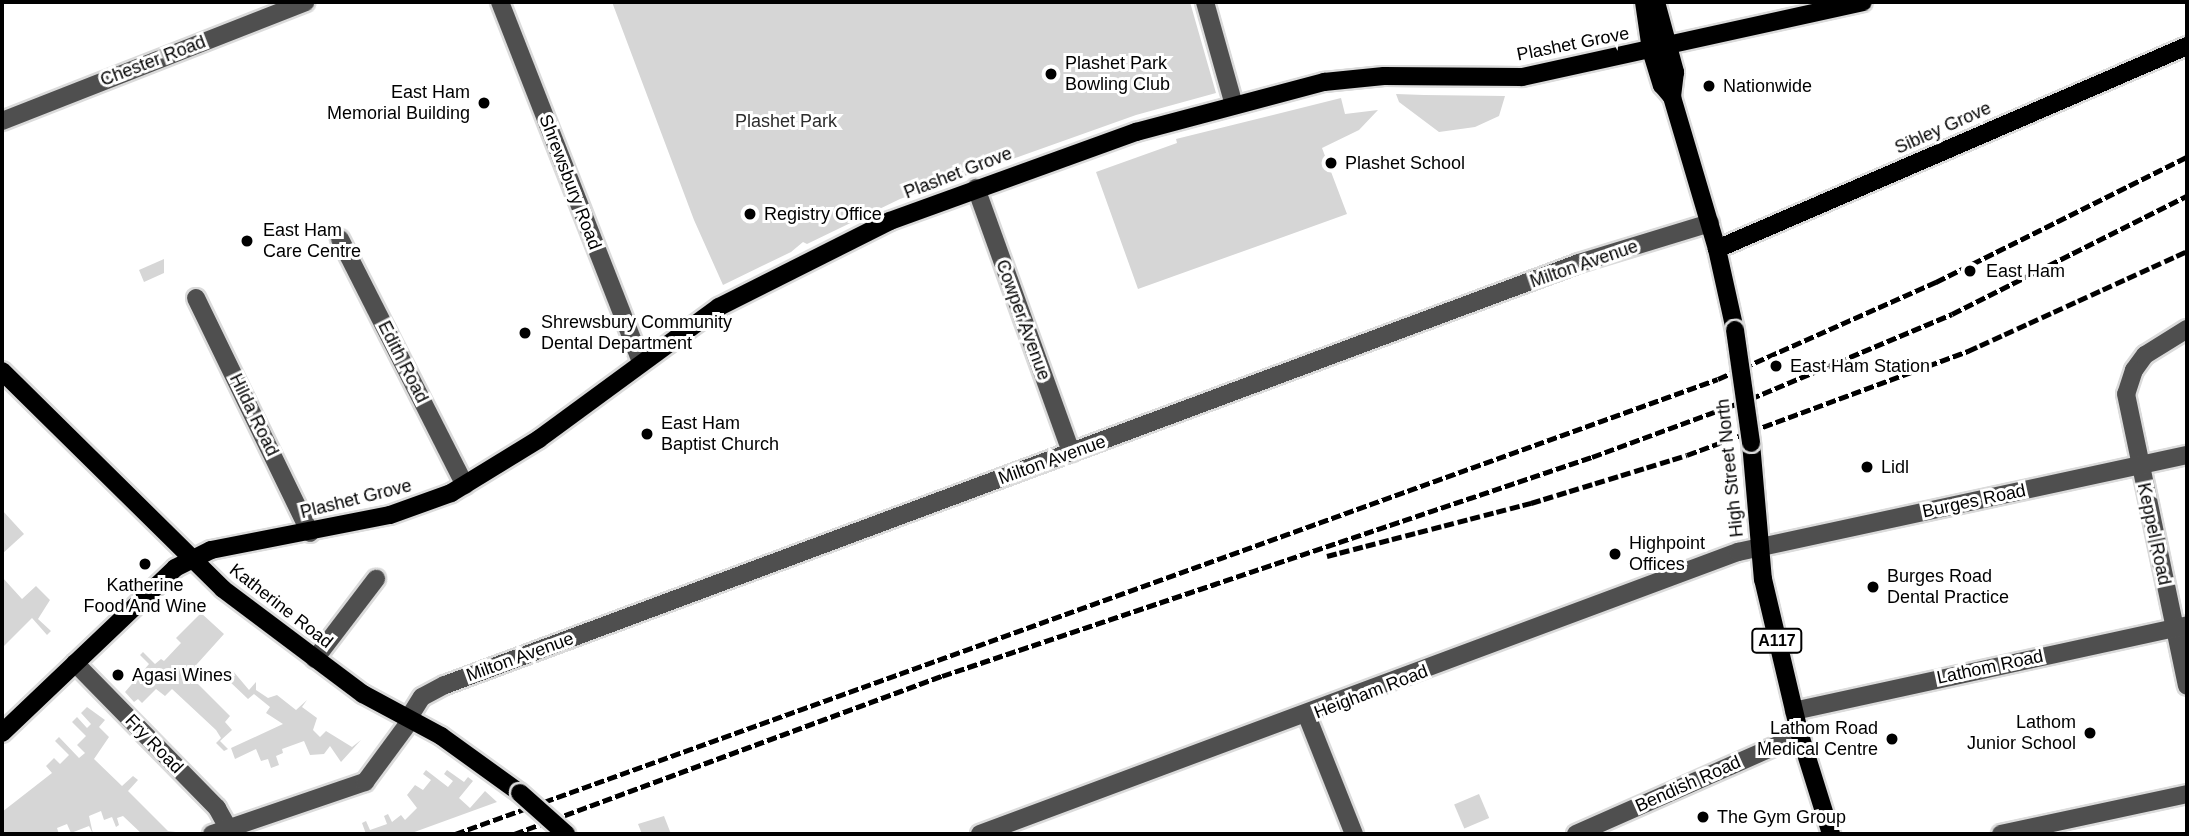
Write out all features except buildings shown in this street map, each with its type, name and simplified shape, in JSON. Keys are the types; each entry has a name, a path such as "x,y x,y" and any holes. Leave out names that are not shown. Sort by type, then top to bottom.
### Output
{"main road":[{"name":"High Street North","path":"1644,2 1651,50 1662,85 1672,97 1717,249 1735,330 1751,443 1763,579 1800,735 1831,834"},
{"name":"High Street North","path":"1656,2 1676,81 1672,97"},
{"name":"Plashet Grove","path":"2,733 165,576 191,559 224,547 310,533 415,508 465,485 539,439 640,362 719,307 890,222 976,188 1136,132 1352,77 1522,77 1863,2"},
{"name":"Sibley Grove","path":"1717,249 2187,46"},
{"name":"Katherine Road","path":"2,371 100,463 191,559 314,659 409,720 445,739 520,793 565,834"}],"street":[{"name":"Chester Road","path":"2,121 305,2"},
{"name":"Shrewsbury Road","path":"500,2 640,362"},
{"path":"1205,2 1234,105"},
{"name":"Cowper Avenue","path":"976,188 1071,452"},
{"name":"Milton Avenue","path":"220,831 365,782 431,690 1579,263 1710,223"},
{"name":"Edith Road","path":"340,239 465,485"},
{"name":"Hilda Road","path":"196,298 310,533"},
{"name":"Keppel Road","path":"2187,329 2145,355 2134,370 2126,394 2139,465 2181,626 2187,686"},
{"name":"Burges Road","path":"1760,545 2187,455"},
{"name":"Heigham Road","path":"980,834 1307,716 1760,545"},
{"path":"314,659 376,579"},
{"name":"Lathom Road","path":"1794,711 2181,626"},
{"name":"Fry Road","path":"75,663 217,807 220,831"},
{"path":"1307,716 1354,834"},
{"name":"Bendish Road","path":"1576,834 1800,735"},
{"path":"2001,834 2187,794"}],"green space":[{"name":"Plashet Park","path":"612,2 1190,2 1216,93 1136,115 900,199 807,244 803,242 791,252 723,285 694,220"},
{"path":"1396,94 1505,96 1499,116 1475,127 1439,132 1399,102"},
{"path":"1341,98 1345,114 1378,110 1359,130 1322,148 1347,214 1138,289 1096,172 1177,143 1176,139"},
{"path":"164,259 164,273 144,282 139,270"},
{"path":"2,510 24,534 2,554"},
{"path":"2,577 22,599 36,586 50,600 38,619 51,631 47,635 32,618 2,648"},
{"path":"201,613 224,634 188,674 230,716 225,722 232,730 220,741 228,749 224,751 216,743 221,738 216,730 172,689 165,696 156,689 142,703 138,699 134,702 125,692 149,664 140,655 143,652 155,664 161,659 164,661 181,643 176,638"},
{"path":"233,671 249,690 256,682 256,690 268,698 277,695 296,710 307,700 302,707 317,718 313,730 320,737 326,731 352,747 361,740 341,762 330,746 324,754 310,755 304,741 282,749 283,753 276,756 279,765 271,768 268,759 261,761 256,749 235,759 231,748 283,724 266,713 270,707 254,694 248,699 227,679"},
{"path":"87,707 105,720 99,727 109,737 94,759 122,786 133,776 138,780 128,791 168,831 176,832 142,834 123,816 117,818 119,825 116,827 112,817 104,820 101,811 89,816 93,834 89,826 71,833 67,824 57,828 59,834 2,834 2,812 52,773 46,766 54,758 60,764 69,755 55,741 59,737 79,758 85,753 77,745 86,736 72,722 77,717 87,728 91,724 81,713"},
{"path":"426,770 448,787 453,781 444,774 447,770 464,782 468,777 473,781 459,798 470,808 485,791 497,802 409,834 366,834 362,823 366,821 370,830 387,824 384,816 388,814 392,822 401,815 405,820 417,808 407,795 415,785 423,790 431,780 423,774"},
{"path":"1479,794 1489,818 1464,828 1454,805"},
{"path":"664,816 671,834 642,834 638,824"}],"railway":[{"path":"455,834 1718,379 1936,282 2187,157"},
{"path":"514,834 942,676 1592,457 1750,399 1952,314 2187,196"},
{"path":"1327,556 1531,503 1687,455 1968,351 2187,251"}],"place":[{"name":"Plashet Park Bowling Club","path":"1051,74"},
{"name":"Nationwide","path":"1709,86"},
{"name":"East Ham Memorial Building","path":"484,103"},
{"name":"Plashet School","path":"1331,163"},
{"name":"Registry Office","path":"750,214"},
{"name":"East Ham Care Centre","path":"247,241"},
{"name":"East Ham","path":"1970,271"},
{"name":"Shrewsbury Community Dental Department","path":"525,333"},
{"name":"East Ham Station","path":"1776,366"},
{"name":"East Ham Baptist Church","path":"647,434"},
{"name":"Lidl","path":"1867,467"},
{"name":"Highpoint Offices","path":"1615,554"},
{"name":"Katherine Food And Wine","path":"145,564"},
{"name":"Burges Road Dental Practice","path":"1873,587"},
{"name":"Agasi Wines","path":"118,675"},
{"name":"Lathom Junior School","path":"2090,733"},
{"name":"Lathom Road Medical Centre","path":"1892,739"},
{"name":"The Gym Group","path":"1703,817"}]}
